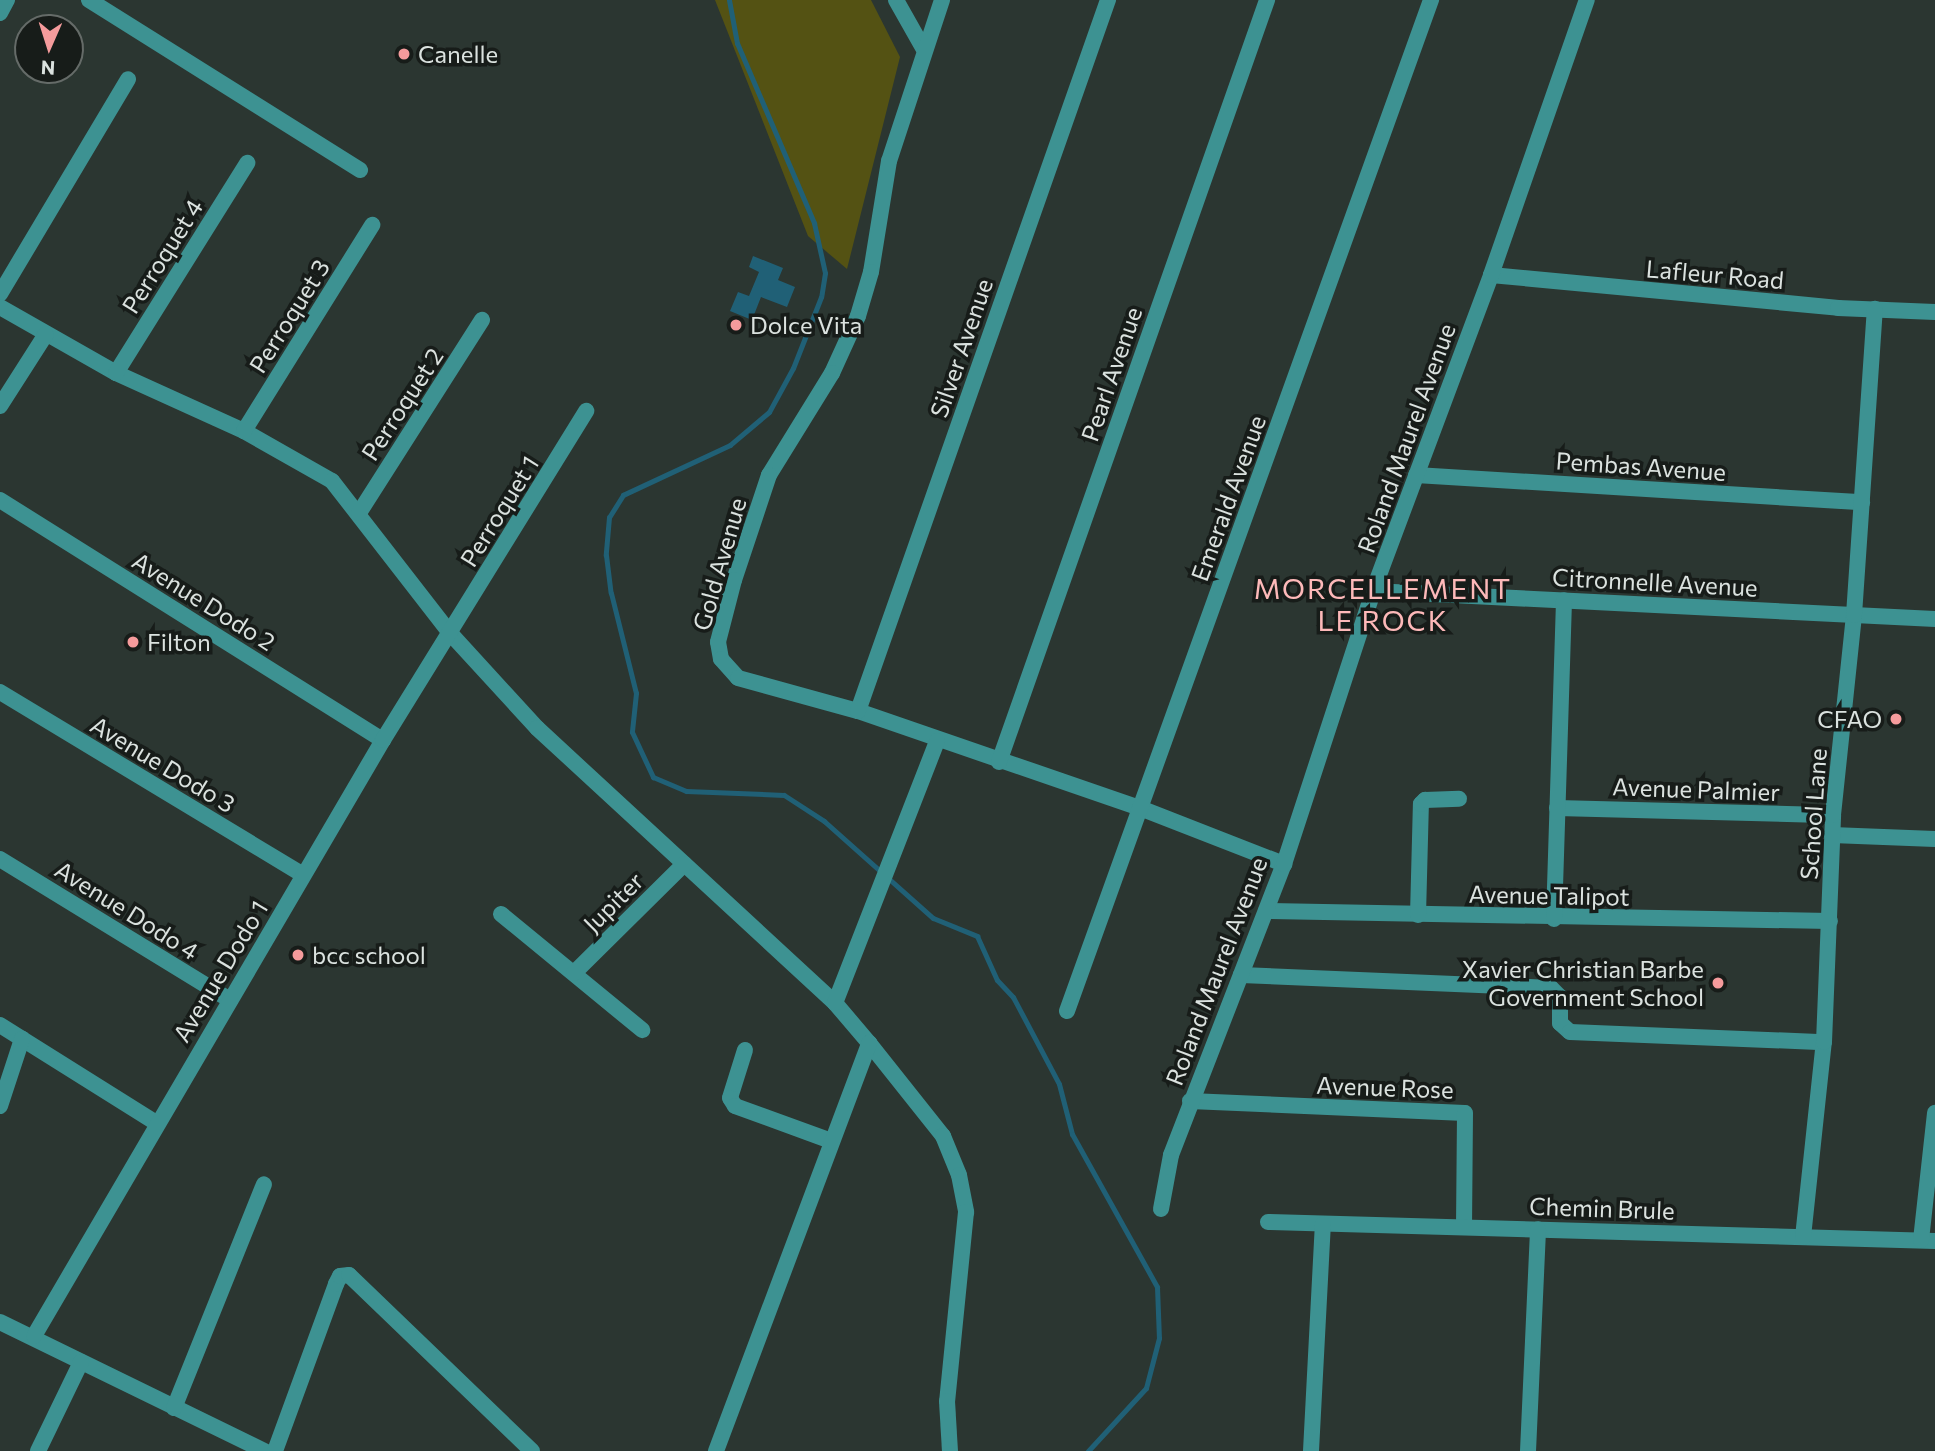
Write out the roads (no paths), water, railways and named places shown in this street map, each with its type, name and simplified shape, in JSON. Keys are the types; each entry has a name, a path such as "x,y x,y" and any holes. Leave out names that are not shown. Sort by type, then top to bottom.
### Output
{"street":[{"path":"0,13 7,0"},
{"path":"89,0 360,170"},
{"path":"896,0 923,48"},
{"name":"Gold Avenue","path":"942,0 923,48 889,161 871,272 858,316 832,373 769,475 718,642 721,659 738,678 858,711 937,741 1140,808 1283,864"},
{"name":"Silver Avenue","path":"858,711 1108,0"},
{"name":"Pearl Avenue","path":"999,762 1267,0"},
{"name":"Emerald Avenue","path":"1067,1011 1431,0"},
{"name":"Roland Maurel Avenue","path":"1161,1209 1171,1155 1190,1101 1283,864 1373,591 1491,275 1587,0"},
{"path":"0,294 128,79"},
{"name":"Perroquet 4","path":"116,373 247,163"},
{"name":"Perroquet 3","path":"244,431 372,225"},
{"name":"Lafleur Road","path":"1491,275 1935,312"},
{"path":"0,307 116,373 244,431 332,481 450,634 537,728 835,1003 869,1043 943,1136 959,1175 966,1212 947,1401 950,1451"},
{"name":"School Lane","path":"1803,1237 1824,1042 1833,815 1854,615 1875,309"},
{"name":"Perroquet 2","path":"359,513 482,320"},
{"path":"0,406 46,334"},
{"name":"Perroquet 1","path":"450,634 586,411"},
{"name":"Pembas Avenue","path":"1416,475 1862,502"},
{"name":"Avenue Dodo 2","path":"0,500 383,740"},
{"name":"Citronnelle Avenue","path":"1373,591 1935,620"},
{"path":"1554,919 1564,600"},
{"name":"Avenue Dodo 1","path":"34,1336 156,1123 383,740 450,634"},
{"name":"Avenue Dodo 3","path":"0,692 303,876"},
{"path":"835,1003 937,741"},
{"path":"1418,915 1421,804 1459,799"},
{"name":"Avenue Palmier","path":"1557,808 1833,815"},
{"path":"1832,835 1935,839"},
{"name":"Avenue Dodo 4","path":"0,859 230,1000"},
{"name":"Jupiter","path":"574,973 684,864"},
{"name":"Avenue Talipot","path":"1266,911 1554,919 1830,921"},
{"path":"501,914 642,1030"},
{"path":"1241,975 1550,988 1560,998 1560,1023 1570,1032 1824,1042"},
{"path":"0,1025 156,1123"},
{"path":"0,1106 3,1076 22,1039"},
{"path":"716,1451 869,1043"},
{"path":"745,1050 730,1098 735,1106 831,1142"},
{"name":"Avenue Rose","path":"1190,1101 1465,1113 1464,1226"},
{"path":"1928,1240 1935,1112"},
{"path":"174,1408 264,1184"},
{"name":"Chemin Brule","path":"1268,1222 1928,1240"},
{"path":"1311,1451 1323,1224"},
{"path":"1528,1451 1538,1228"},
{"path":"275,1451 336,1284 340,1276 349,1275 533,1451"},
{"path":"0,1322 34,1336 81,1362 265,1451"},
{"path":"38,1451 81,1362"}],"water":[{"path":"753,256 783,268 778,280 795,287 787,307 761,297 752,320 730,311 738,292 749,296 759,272 749,267"}],"waterway":[{"path":"729,0 737,43 814,223 825,273 821,297 793,368 769,412 730,445 623,495 609,517 606,555 611,593 636,693 632,732 653,777 686,791 784,795 824,821 933,918 977,936 997,980 1013,997 1059,1084 1072,1134 1157,1287 1159,1338 1146,1388 1088,1451"}],"place":[{"name":"Canelle","path":"404,54"},
{"name":"Dolce Vita","path":"736,325"},
{"name":"Filton","path":"133,642"},
{"name":"CFAO","path":"1896,719"},
{"name":"bcc school","path":"298,955"},
{"name":"Xavier Christian Barbe Government School","path":"1718,983"}],"district":[{"name":"MORCELLEMENT LE ROCK","path":"1383,604"}]}
